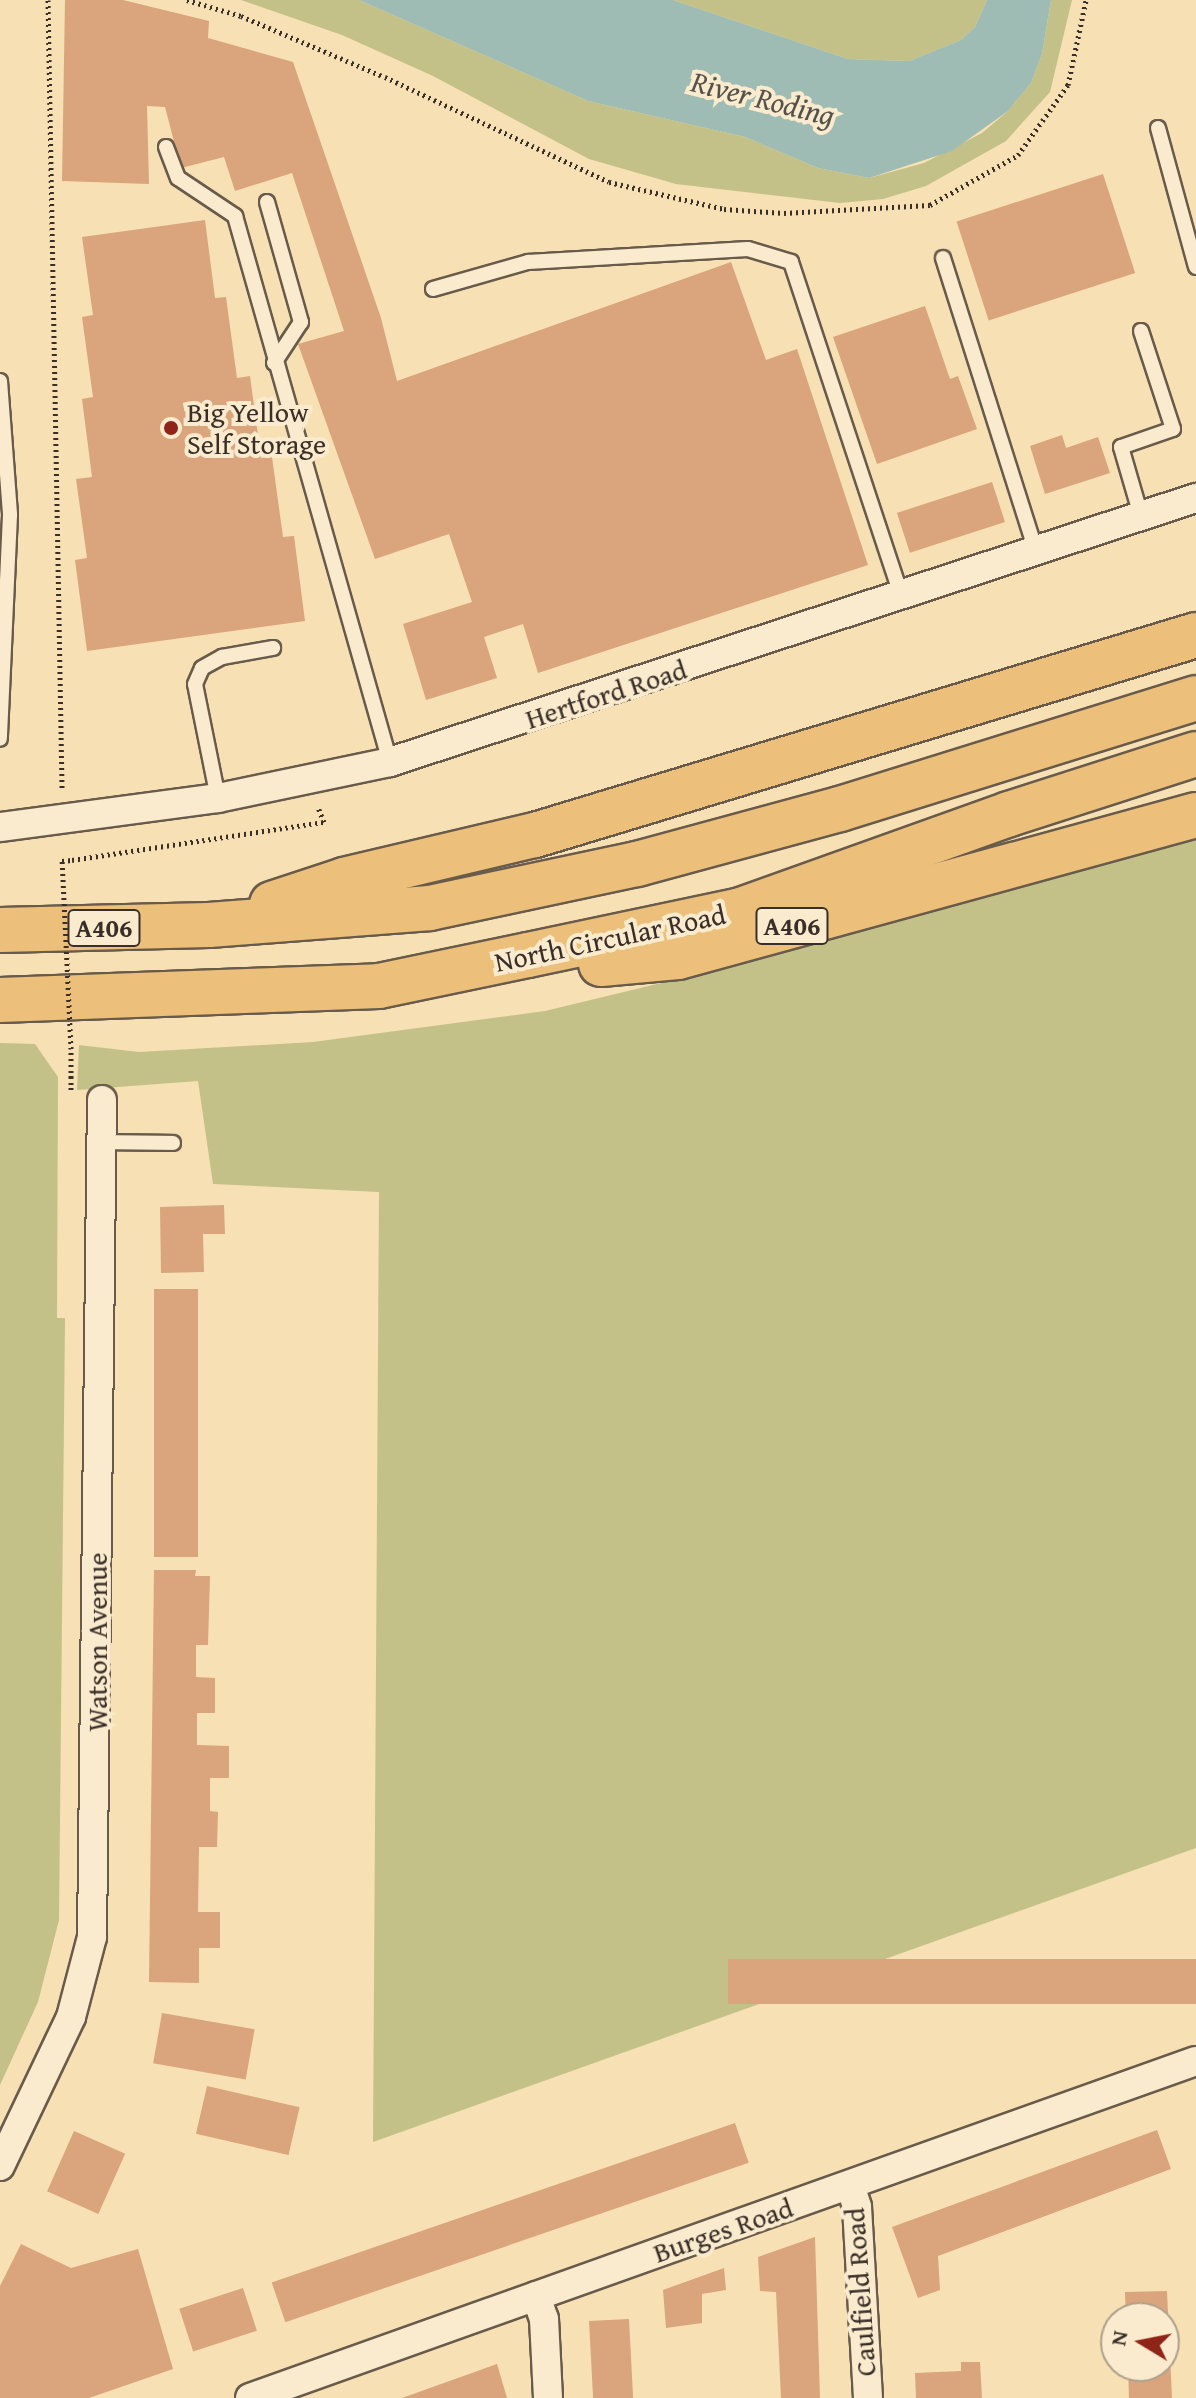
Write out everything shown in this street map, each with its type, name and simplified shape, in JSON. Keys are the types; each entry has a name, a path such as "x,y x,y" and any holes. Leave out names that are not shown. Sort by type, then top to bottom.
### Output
{"highway":[{"name":"A406","path":"209,925 344,880 535,835 1196,635"},
{"name":"A406","path":"0,930 209,925 430,908 637,864 995,763 1196,698"},
{"name":"North Circular Road","path":"0,1000 379,986 741,910 1009,814 1196,754"},
{"name":"A406","path":"379,986 678,957 1196,815"}],"street":[{"name":"Hertford Road","path":"0,827 63,823 218,798 390,762 1196,498"},
{"name":"Watson Avenue","path":"0,2166 71,2017 92,1937 102,1100"},
{"name":"Burges Road","path":"250,2398 1196,2061"},
{"name":"Caulfield Road","path":"850,2185 857,2207 868,2398"},
{"path":"536,2296 544,2325 548,2398"}],"lane":[{"path":"1158,128 1196,267"},
{"path":"166,147 178,178 235,216 274,363 390,762"},
{"path":"267,202 301,322 274,363"},
{"path":"433,289 528,262 748,249 791,262 901,595"},
{"path":"943,258 1036,552"},
{"path":"1141,331 1173,429 1121,447 1141,516"},
{"path":"0,381 10,515 0,739"},
{"path":"218,798 195,684 202,668 222,657 273,648"},
{"path":"102,1142 173,1143"}],"path":[{"path":"48,0 63,823"},
{"path":"187,0 241,16 385,77 609,182 724,209 784,213 930,205 1018,155 1068,85 1086,0"},
{"path":"71,1049 62,861 316,824"}],"shaded area":[{"path":"241,0 359,0 588,101 745,137 818,168 869,178 924,163 982,133 1008,111 1031,83 1042,54 1051,0 1072,0 1050,92 1006,141 926,186 883,199 840,203 676,184 589,159 433,76 342,35"},
{"path":"673,0 987,0 975,27 961,40 909,61 848,59"},
{"path":"1196,833 1196,1848 373,2142 379,1192 213,1184 198,1081 77,1090 79,1045 139,1052 313,1042 545,1011 690,976"},
{"path":"0,1043 35,1044 58,1077 57,1318 65,1318 59,1920 38,2002 0,2085"}],"water":[{"name":"River Roding","path":"359,0 673,0 848,59 909,61 961,40 975,27 987,0 1051,0 1042,54 1031,83 1008,111 952,151 869,178 818,168 745,137 588,101"}],"building":[{"path":"65,0 123,0 209,21 208,38 293,62 381,318 397,381 731,262 766,360 797,349 868,565 538,673 523,624 484,637 497,678 426,700 403,624 472,602 449,534 375,559 298,344 344,331 292,173 235,191 224,157 181,168 165,107 147,106 149,184 62,181"},
{"path":"1103,174 1135,273 989,320 957,222"},
{"name":"Big Yellow Self Storage","path":"205,220 215,298 226,297 237,378 250,376 261,458 272,457 283,537 294,536 305,621 87,651 75,560 87,558 76,479 92,477 82,399 93,397 82,317 93,315 82,237"},
{"path":"925,306 950,379 958,376 977,429 877,464 833,337"},
{"path":"1062,435 1066,448 1098,437 1110,473 1045,494 1030,446"},
{"path":"992,482 1005,522 910,553 897,513"},
{"path":"224,1205 225,1234 203,1234 204,1272 161,1273 160,1207"},
{"path":"154,1289 198,1289 198,1557 154,1557"},
{"path":"154,1570 196,1570 195,1576 210,1576 208,1645 196,1645 196,1677 215,1678 215,1713 197,1713 197,1745 229,1746 229,1778 210,1778 210,1811 218,1812 217,1847 199,1847 198,1912 220,1912 220,1948 199,1948 199,1983 149,1982"},
{"path":"728,1959 1196,1959 1196,2004 728,2004"},
{"path":"162,2013 255,2029 246,2080 153,2063"},
{"path":"207,2086 300,2107 289,2155 196,2134"},
{"path":"735,2123 749,2163 285,2322 272,2283"},
{"path":"1157,2130 1171,2169 938,2256 940,2290 918,2298 892,2227"},
{"path":"74,2131 125,2154 98,2214 47,2191"},
{"path":"815,2237 820,2398 781,2398 776,2292 760,2291 758,2257"},
{"path":"21,2244 71,2268 138,2249 173,2369 89,2398 0,2398 0,2286"},
{"path":"724,2268 726,2290 702,2294 702,2323 666,2328 663,2290"},
{"path":"243,2288 257,2331 193,2352 179,2309"},
{"path":"1167,2291 1168,2302 1125,2302 1125,2292"},
{"path":"629,2319 633,2398 593,2398 589,2321"},
{"path":"961,2362 980,2362 982,2398 916,2398 915,2373 961,2371"},
{"path":"497,2364 507,2398 402,2398"},
{"path":"1128,2382 1171,2382 1172,2398 1129,2398"}],"place":[{"name":"Big Yellow Self Storage","path":"171,428"}]}
